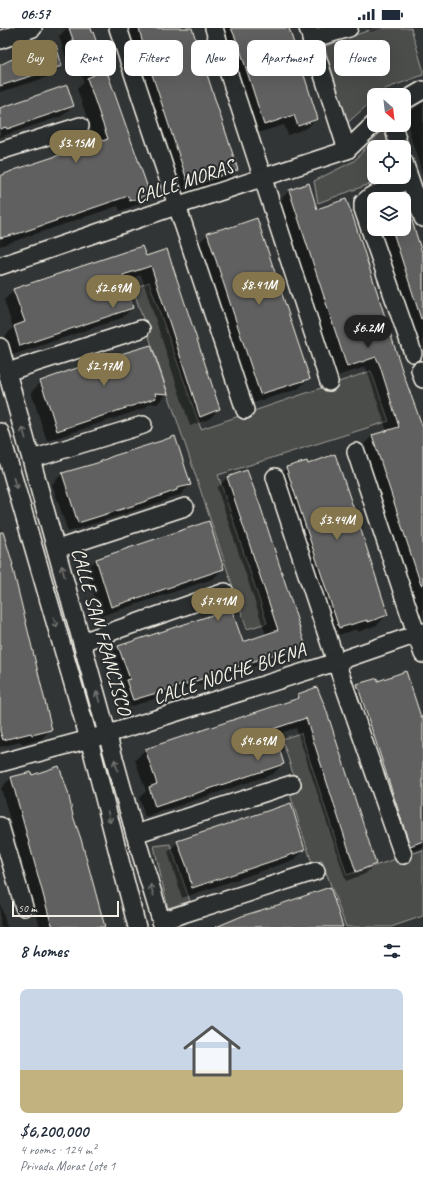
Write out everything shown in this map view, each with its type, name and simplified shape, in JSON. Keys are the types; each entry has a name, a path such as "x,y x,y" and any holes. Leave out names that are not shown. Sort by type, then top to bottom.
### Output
{"street":[{"path":"0,40 33,28"},
{"path":"118,28 245,410"},
{"path":"214,28 329,382"},
{"path":"347,150 310,33 349,28"},
{"path":"411,97 423,90"},
{"path":"0,152 80,126"},
{"name":"CALLE MORAS","path":"0,266 347,150 367,131"},
{"path":"400,184 371,196 363,203 363,210 413,353"},
{"path":"410,184 423,218"},
{"path":"7,372 141,329"},
{"name":"CALLE SAN FRANCISCO","path":"0,347 135,834 162,924"},
{"path":"32,459 143,425"},
{"path":"0,432 89,739 137,927"},
{"path":"356,452 420,633 423,654"},
{"path":"275,477 336,662 403,855"},
{"path":"57,549 185,506"},
{"path":"82,642 225,592"},
{"name":"CALLE NOCHE BUENA","path":"0,763 108,734 336,662 420,633"},
{"path":"135,834 292,784"},
{"path":"0,826 24,908"},
{"path":"162,924 316,871"}],"shaded area":[{"path":"375,28 411,28 423,69 423,75 388,88 367,88 367,105 344,126 326,68 326,46 334,43 334,76 390,76 390,40 342,40"},
{"path":"380,132 385,132 387,140 373,140"},
{"path":"367,147 367,184 370,184 318,203 314,181 354,161"},
{"path":"149,282 201,429 371,371 389,421 218,475 267,623 247,629 133,289"},
{"path":"301,733 347,875 423,850 423,916 391,927 346,927 322,861 312,863 289,791 298,789 282,739"},
{"path":"170,844 190,901 168,908 154,846"}],"building":[{"path":"69,28 91,28 96,40 73,40"},
{"path":"139,28 192,28 196,40 191,40 191,76 208,76 238,170 189,186 153,76 183,76 183,40 142,40"},
{"path":"231,28 289,28 293,40 247,40 247,71 239,46 239,40 236,40"},
{"path":"57,48 62,66 57,68"},
{"path":"12,59 12,76 31,76 0,86 0,65"},
{"path":"92,76 108,76 150,194 130,201 128,196 20,233 0,238 0,176 108,139 87,78"},
{"path":"248,76 304,76 318,119 298,126 294,115 264,125"},
{"path":"67,85 74,106 7,129 6,127 0,129 0,108"},
{"path":"309,183 317,209 346,199 404,376 423,428 423,584 421,585 372,435 399,427 376,357 347,367 289,190"},
{"path":"257,218 310,379 260,394 207,233 228,228"},
{"path":"411,218 423,256 423,318 421,319 394,236 411,236"},
{"path":"142,246 146,256 167,249 220,409 200,417 151,266 123,275 133,308 20,346 14,326 25,322 13,289"},
{"path":"151,345 168,394 155,393 156,398 57,431 40,381 97,361"},
{"path":"175,436 191,485 177,488 177,490 132,506 78,523 62,473 97,463 113,456"},
{"path":"335,454 388,615 368,622 367,620 339,628 286,467 307,461 308,464"},
{"path":"247,470 260,505 306,647 286,654 284,651 190,683 133,700 126,680 130,679 118,646 231,608 243,642 278,630 227,477"},
{"path":"209,521 224,569 111,607 96,559"},
{"path":"0,532 3,532 13,565 52,730 32,735 31,733 3,740 0,731"},
{"path":"406,671 421,717 423,717 423,841 410,846 357,684 378,678 378,681"},
{"path":"317,687 326,709 376,864 356,872 306,718 273,729 284,764 155,807 149,787 157,784 145,749 299,698 298,694"},
{"path":"59,766 68,792 73,816 81,839 105,927 53,927 49,916 11,777 31,772 32,775"},
{"path":"291,803 305,850 192,888 187,867 177,841"},
{"path":"330,887 343,927 216,927 242,916"}]}
